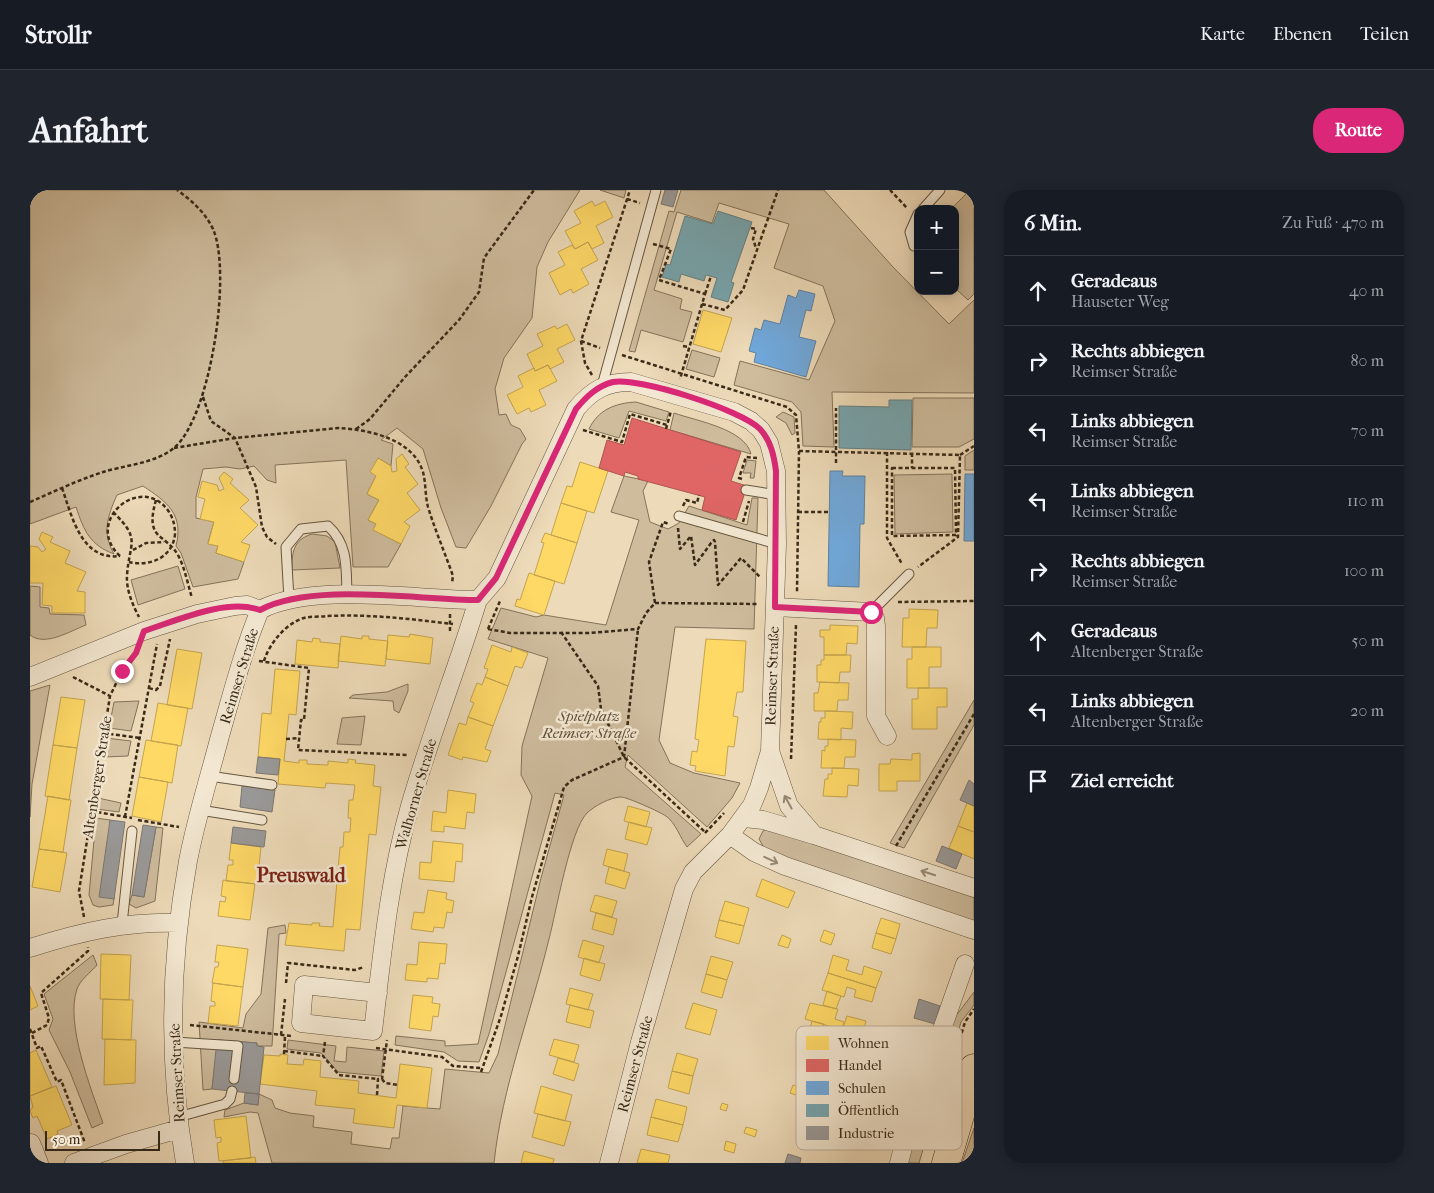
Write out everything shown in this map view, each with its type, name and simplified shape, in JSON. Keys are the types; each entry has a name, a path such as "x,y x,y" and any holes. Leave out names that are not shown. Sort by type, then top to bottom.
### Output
{"main road":[{"path":"962,1109 974,1068"},
{"path":"946,1163 950,1150"}],"street":[{"name":"Reimser Straße","path":"602,386 614,382 631,382 734,412 751,421 761,430 774,456 768,494 775,607 770,751 759,788 744,818 693,872 684,889 640,1042 609,1163"},
{"path":"478,600 496,578 567,425 586,398 602,386"},
{"name":"Reimser Straße","path":"185,1163 179,1123 174,1042 179,923 200,810 242,658 260,610 274,603 317,595 478,600"},
{"name":"Walhorner Straße","path":"378,993 304,986 300,1023 374,1031 399,851 410,806 478,600"},
{"path":"31,673 56,666 152,628 196,614 247,605 260,610"},
{"path":"775,607 871,612 875,618 876,626 876,716 886,736"},
{"name":"Reimser Straße","path":"770,751 790,806 814,835"},
{"path":"744,818 763,820 814,835 974,888"},
{"path":"730,835 754,852 785,866 974,930"},
{"path":"30,948 86,931 122,924 150,922 179,923"},
{"path":"943,1026 965,964"},
{"path":"74,1163 179,1123"},
{"path":"31,1143 39,1163"},
{"path":"899,1163 902,1150"}],"lane":[{"path":"602,386 610,351 656,190"},
{"path":"926,205 940,190"},
{"path":"914,222 910,232 914,246"},
{"path":"746,490 768,494"},
{"path":"676,519 770,542"},
{"path":"289,600 286,547 301,529 328,526 341,540 345,552 347,596"},
{"path":"871,612 910,574"},
{"path":"209,776 272,785"},
{"path":"200,810 262,820"},
{"path":"122,924 132,831"},
{"path":"174,1042 238,1046 234,1079"},
{"path":"179,1123 225,1104 230,1100 232,1091"}],"path":[{"path":"174,448 191,424 203,396 214,346 220,273 218,246 213,229 201,211 177,190"},
{"path":"356,429 370,419 405,377 459,320 479,292 484,258 534,190"},
{"path":"602,386 592,375 585,362 580,341 630,190"},
{"path":"702,304 725,310 744,290 778,190"},
{"path":"890,190 914,212"},
{"path":"750,228 756,229 752,239 757,250"},
{"path":"659,246 672,249 660,280 705,294"},
{"path":"676,394 711,276"},
{"path":"580,341 787,407 796,415 799,451 791,768"},
{"path":"683,346 689,347"},
{"path":"203,396 211,421 235,438 256,488 262,527 267,537"},
{"path":"663,406 679,412"},
{"path":"836,408 836,463"},
{"path":"588,422 583,430 622,442 630,414 668,425"},
{"path":"30,502 100,473 145,461 174,448 235,438 313,429 356,429 395,441 408,449 419,461 423,474 427,504 454,576"},
{"path":"799,451 960,455 974,446"},
{"path":"756,452 768,494"},
{"path":"887,452 887,538 910,574 958,537 960,455"},
{"path":"912,453 912,468"},
{"path":"746,457 758,458"},
{"path":"892,468 956,468 956,535 949,536 892,536 892,468"},
{"path":"62,488 78,532 84,542 94,550 112,557 120,556 114,550 108,532 113,512 131,498 143,497 156,500 164,505 171,514 175,525 175,536 171,547 157,560 138,564 129,562"},
{"path":"655,602 649,562 663,522 669,524 676,519 686,500 696,503 699,495"},
{"path":"156,500 152,520 158,536 179,556 196,614"},
{"path":"113,512 131,532 131,551 127,582 135,609 152,628 149,688 125,817"},
{"path":"798,512 829,512"},
{"path":"676,519 679,530 680,549 691,536 694,565 698,564 714,540 718,585 741,558 761,579 770,542"},
{"path":"949,536 950,542"},
{"path":"131,551 146,543 164,542"},
{"path":"503,594 488,629 510,633 589,633 638,629"},
{"path":"624,756 638,629 646,612 655,602 760,604 761,596"},
{"path":"264,662 267,652 278,634 303,618 346,615 388,616 470,626"},
{"name":"Altenberger Straße","path":"32,1033 47,1025 49,1018 40,993 88,951 80,891 110,696 122,671 152,628"},
{"path":"561,632 598,686 601,709 624,756 705,832 725,812"},
{"path":"149,688 156,690 160,686 167,654"},
{"path":"242,658 309,668 304,720 301,720 298,750 409,755 406,764"},
{"path":"56,666 87,686 110,696"},
{"path":"888,860 974,714"},
{"path":"103,733 140,738"},
{"path":"286,738 299,738"},
{"path":"481,1072 518,956 532,896 564,787 572,780 624,756"},
{"path":"92,811 114,815"},
{"path":"146,821 196,830"},
{"path":"364,968 367,962"},
{"path":"174,1023 276,1034"},
{"path":"30,1029 37,1048 41,1046 57,1082 61,1080 90,1156"},
{"path":"389,1031 382,1079 384,1083 398,1084"},
{"path":"286,1036 284,1052 322,1056 338,1077 382,1079"},
{"path":"322,1056 325,1041"},
{"path":"394,1050 442,1057 453,1066 481,1068"},
{"path":"377,1095 378,1079"}],"green space":[{"path":"30,190 580,190 548,242 537,267 532,318 504,358 495,389 499,415 506,414 511,425 520,429 526,439 491,506 466,548 456,547 441,508 423,449 397,428 381,440 393,444 391,466 378,458 376,476 367,494 379,500 368,520 376,524 374,530 401,544 388,567 353,567 346,460 275,465 276,483 267,480 254,466 240,469 226,467 203,469 196,497 196,518 214,522 208,543 218,546 216,553 244,562 238,579 193,587 181,553 176,546 178,525 172,510 143,486 117,495 107,525 108,539 114,554 99,546 89,536 76,507 30,524"},
{"path":"600,190 626,190 624,198"},
{"path":"681,190 824,190 914,288 914,295 921,295 949,324 974,300 974,393 832,392 834,447 803,446 801,412 792,402 734,385 740,361 809,380 835,321 823,286 774,268 789,224 719,203 712,223 677,212 654,290 682,299 680,309 692,312 683,342 641,330 635,352 629,351 669,211 674,212"},
{"path":"970,190 974,190 974,294 968,300 959,292 959,205 955,205"},
{"path":"692,350 720,358 714,377 686,369"},
{"path":"913,398 974,398 974,439 959,447 912,447"},
{"path":"636,402 669,412 666,421 629,411 619,438 589,429 602,412 614,406"},
{"path":"783,412 794,417 795,433 792,435 786,423 776,417"},
{"path":"674,413 730,432 747,445 751,454 670,430"},
{"path":"974,450 974,470 965,470 965,456"},
{"path":"747,460 756,461 754,478 750,478 751,473 743,473"},
{"path":"952,474 953,532 895,534 894,475"},
{"name":"Spielplatz Reimser Straße","path":"624,476 648,481 643,491 650,522 668,529 679,523 689,506 747,525 752,498 758,498 754,629 675,627 659,740 670,763 694,773 740,783 732,798 707,827 628,755 625,767 701,834 687,847 675,826 666,816 651,808 621,797 608,800 594,808 587,813 581,822 569,853 542,967 510,1078 503,1106 494,1163 272,1163 258,1113 250,1112 224,1117 225,1110 244,1103 258,1105 259,1094 272,1100 275,1108 290,1113 314,1116 313,1127 352,1132 351,1144 390,1149 392,1138 399,1138 403,1106 440,1109 445,1069 489,1073 498,1054 541,878 564,795 555,793 489,1034 479,1062 458,1061 444,1052 395,1045 396,1036 445,1041 445,1046 478,1044 532,796 521,775 522,746 548,658 488,639 501,608 536,617 544,615 606,625 639,520 611,512"},
{"path":"312,534 327,536 335,542 340,568 292,570 293,552 297,543"},
{"path":"178,566 185,589 138,605 131,580"},
{"path":"30,586 40,587 40,607 49,608 50,614 84,615 86,625 50,639 36,638 30,635"},
{"path":"408,684 408,691 399,713 394,710 393,701 349,698 353,695 387,692"},
{"path":"50,685 32,784 30,817 30,691"},
{"path":"974,700 974,725 904,848 890,843"},
{"path":"139,701 131,731 109,728 114,702"},
{"path":"365,716 361,745 337,744 342,718"},
{"path":"106,738 131,741 128,756 104,757"},
{"path":"98,798 121,803 119,812 96,809"},
{"path":"96,818 110,820 114,899 113,905 99,907 93,905 89,895"},
{"path":"156,827 163,828 155,901 136,908 129,904 132,895 144,897"},
{"path":"770,827 974,897 974,922 771,853 763,846 759,839 763,831"},
{"path":"285,925 286,933 279,934 272,1046 257,1046 257,1043 218,1040 212,1089 203,1090 199,1022 243,1028 246,1014 261,994 268,928"},
{"path":"93,955 97,965 78,986 74,1003 74,1020 81,1056 103,1123 92,1128 70,1072 49,1030 53,1019 44,994"},
{"path":"974,992 974,1005 960,1026 948,1026"},
{"path":"288,1040 336,1046 334,1061 346,1062 347,1047 384,1051 381,1076 338,1072 321,1053 287,1049"},
{"path":"974,1128 974,1163 962,1163"},
{"path":"908,1150 923,1150 919,1163 904,1163"}],"building: Wohnen":[{"path":"592,201 595,206 605,201 613,217 596,226 604,243 592,249 588,242 575,249 565,231 581,223 574,211"},
{"path":"588,242 598,260 581,269 589,284 573,293 571,289 560,295 549,273 565,265 558,252 572,245 575,249"},
{"path":"703,310 732,318 721,352 693,344"},
{"path":"567,324 575,340 557,349 564,362 550,369 548,365 535,371 527,354 543,346 537,334 555,326 557,329"},
{"path":"548,365 557,381 539,390 546,405 531,412 529,408 517,414 507,395 523,387 518,376 534,368 535,371"},
{"path":"402,454 409,464 405,467 418,484 407,493 420,510 404,522 410,526 401,544 373,530 376,524 368,520 379,500 367,494 376,476 370,472 378,458 391,466 392,472 397,471 396,459"},
{"path":"580,462 608,471 594,513 561,503 567,486 572,487"},
{"path":"224,472 233,479 230,483 249,500 240,508 258,525 241,542 250,545 244,562 216,553 218,546 208,544 214,522 200,519 205,499 198,497 202,481 217,485 219,491 224,489 219,478"},
{"path":"561,503 587,511 577,543 551,535"},
{"path":"42,532 53,537 50,542 70,551 65,563 86,572 77,591 85,592 85,613 52,613 52,606 42,605 43,583 30,583 30,546 38,547 42,552 46,549 39,539"},
{"path":"545,533 577,543 564,584 534,575 544,543 541,542"},
{"path":"529,573 555,581 544,615 515,606 517,599 520,600"},
{"path":"909,609 938,610 937,628 927,628 926,647 902,647 903,618 909,618"},
{"path":"830,625 858,626 857,644 847,643 846,655 824,655 824,637 820,637 820,630 830,630"},
{"path":"410,634 433,638 430,664 386,659 388,635 409,637"},
{"path":"341,636 362,639 362,636 369,636 369,639 388,641 385,666 338,661"},
{"path":"313,638 320,639 320,642 340,644 338,668 295,664 297,640 312,642"},
{"path":"706,639 746,641 743,692 737,692 733,716 738,717 734,747 728,746 725,776 695,771 696,766 690,765 692,751 697,752 699,740 695,739"},
{"path":"492,645 511,652 512,647 528,653 522,668 515,666 508,686 485,677 488,669 484,668"},
{"path":"912,647 941,647 941,667 929,667 929,688 907,688 907,659 912,659"},
{"path":"177,649 202,653 192,709 167,705"},
{"path":"824,655 851,655 850,672 840,672 839,683 817,682 817,665 821,665"},
{"path":"275,669 300,671 296,715 289,714 284,761 299,763 299,760 307,760 307,764 328,765 328,761 348,763 348,759 356,760 355,763 375,765 373,786 381,787 376,835 369,834 360,930 346,929 344,951 285,945 289,923 312,925 312,923 320,923 319,926 333,927 340,847 343,847 344,832 350,832 351,818 348,818 349,800 353,800 355,785 326,783 325,788 278,784 280,759 258,757 262,713 271,714"},
{"path":"485,677 508,686 493,726 468,717 474,703 470,701 477,683 482,685"},
{"path":"820,682 849,683 848,700 838,700 837,711 814,711 814,693 818,693"},
{"path":"918,688 947,688 947,707 937,707 937,729 912,729 912,699 918,699"},
{"path":"61,697 85,700 77,748 53,745"},
{"path":"158,703 188,708 181,746 151,741"},
{"path":"825,711 853,712 852,729 841,728 841,740 818,739 819,722 821,722 821,718 825,718"},
{"path":"468,717 493,726 485,749 491,751 487,762 463,757 462,760 448,755 459,723 466,725"},
{"path":"828,739 856,740 855,757 845,757 844,768 821,768 822,750 825,751 825,746 828,746"},
{"path":"146,740 178,745 172,783 139,777"},
{"path":"53,745 77,748 69,800 45,796"},
{"path":"920,753 920,781 897,781 897,791 879,791 879,764 890,764 891,759 912,760 912,754"},
{"path":"832,768 859,769 858,786 848,785 847,797 823,796 825,779 828,779 828,774 832,774"},
{"path":"139,777 168,782 161,822 132,816"},
{"path":"448,790 476,794 474,813 467,812 465,829 444,826 444,832 431,831 433,811 446,813"},
{"path":"48,796 71,800 63,852 39,849"},
{"path":"967,803 974,806 974,832 958,826"},
{"path":"628,806 650,812 646,827 624,821"},
{"path":"629,822 652,828 647,845 625,839"},
{"path":"958,826 974,832 974,859 949,848"},
{"path":"433,841 463,844 462,862 456,861 454,882 419,879 420,862 431,863"},
{"path":"231,843 261,847 257,884 226,881 228,865 233,865 233,860 229,860"},
{"path":"39,849 67,853 60,892 32,887"},
{"path":"607,849 628,854 624,871 603,865"},
{"path":"609,867 630,873 625,889 605,883"},
{"path":"762,879 795,892 788,908 756,896"},
{"path":"223,880 255,884 250,920 218,916 220,901 225,902 226,897 221,896"},
{"path":"428,890 447,893 446,899 454,901 452,913 447,912 444,928 434,927 433,932 411,929 414,912 424,913"},
{"path":"595,895 617,901 612,917 590,911"},
{"path":"725,901 749,908 744,926 719,920"},
{"path":"596,913 617,919 613,935 592,929"},
{"path":"881,918 900,924 896,939 876,933"},
{"path":"719,920 744,926 739,944 715,937"},
{"path":"824,930 835,934 831,945 820,941"},
{"path":"876,933 896,939 891,954 872,948"},
{"path":"782,935 791,939 788,948 778,945"},
{"path":"583,940 604,946 599,963 578,957"},
{"path":"419,942 447,944 445,964 440,963 438,979 427,978 427,982 405,980 407,964 417,965"},
{"path":"217,945 248,949 243,987 212,983 215,967 218,967 219,962 215,962"},
{"path":"101,954 131,955 129,1000 100,999"},
{"path":"833,955 849,960 846,970 862,975 864,966 882,972 876,988 828,973"},
{"path":"711,956 733,962 727,980 706,974"},
{"path":"584,958 605,964 600,981 580,975"},
{"path":"828,973 876,988 872,1002 854,997 856,990 847,987 844,997 822,990"},
{"path":"706,974 727,980 722,998 701,992"},
{"path":"213,983 243,987 238,1026 208,1023 210,1006 215,1006 215,1002 211,1001"},
{"path":"30,986 38,1006 30,1010"},
{"path":"570,988 593,994 588,1010 566,1004"},
{"path":"827,991 841,996 836,1009 823,1005"},
{"path":"413,995 433,997 432,1003 440,1004 438,1017 433,1016 431,1031 409,1028"},
{"path":"103,999 133,1000 131,1040 102,1039"},
{"path":"693,1003 717,1010 710,1035 685,1028"},
{"path":"810,1003 838,1009 835,1019 844,1022 843,1026 829,1026 805,1019"},
{"path":"570,1005 594,1011 590,1028 566,1022"},
{"path":"847,1016 866,1021 865,1026 843,1026"},
{"path":"812,1021 824,1024 823,1026 811,1026"},
{"path":"105,1039 136,1040 135,1083 104,1085"},
{"path":"554,1039 579,1045 574,1062 549,1055"},
{"path":"36,1050 52,1087 30,1096 30,1053"},
{"path":"677,1053 698,1059 693,1076 672,1071"},
{"path":"280,1054 288,1055 287,1064 303,1065 304,1059 321,1061 320,1077 359,1081 358,1093 396,1098 400,1064 432,1068 427,1108 397,1105 394,1128 353,1123 355,1109 315,1105 317,1091 260,1084 264,1055 280,1056"},
{"path":"558,1058 579,1064 574,1081 553,1074"},
{"path":"672,1071 693,1076 689,1094 668,1088"},
{"path":"793,1085 796,1086 796,1095 790,1093"},
{"path":"56,1086 72,1125 57,1131 58,1134 47,1139 37,1116 33,1118 30,1111 33,1107 30,1096"},
{"path":"541,1086 572,1095 565,1121 534,1113"},
{"path":"656,1099 687,1107 683,1125 651,1117"},
{"path":"722,1103 728,1105 726,1111 720,1109"},
{"path":"538,1114 571,1122 564,1146 532,1137"},
{"path":"246,1116 251,1158 219,1161 217,1143 221,1142 221,1137 216,1138 214,1120"},
{"path":"651,1117 683,1125 678,1142 647,1135"},
{"path":"746,1127 757,1130 755,1137 744,1133"},
{"path":"726,1141 736,1144 734,1153 724,1150"},
{"path":"641,1149 670,1155 668,1163 637,1163"},
{"path":"524,1151 554,1159 553,1163 521,1163"},
{"path":"255,1157 256,1163 223,1163 223,1161"}],"building: Handel":[{"path":"632,418 741,452 731,481 747,486 736,520 702,510 705,497 638,479 638,476 625,472 624,476 599,468 607,440 624,445"}],"building: Schulen":[{"path":"799,290 815,294 811,311 806,310 799,337 816,341 806,377 754,362 756,353 749,351 755,328 761,330 764,320 780,324 788,295 796,298"},
{"path":"830,471 843,471 842,476 865,476 864,524 860,524 859,587 828,586"},
{"path":"965,474 974,474 974,541 964,541"}],"building: Öffentlich":[{"path":"718,211 752,222 731,282 734,283 728,302 711,297 717,278 706,275 704,281 681,274 679,282 662,277 666,264 670,265 685,216 713,224"},
{"path":"889,400 912,400 911,450 839,448 839,406 889,407"}],"building: Industrie":[{"path":"665,190 678,190 673,207 661,204"},
{"path":"258,757 280,759 278,775 256,773"},
{"path":"969,780 974,784 974,806 960,800"},
{"path":"242,786 275,790 272,812 240,807"},
{"path":"110,820 125,822 114,899 99,897"},
{"path":"143,825 156,827 144,897 132,895"},
{"path":"233,827 266,831 264,847 231,843"},
{"path":"942,846 962,854 956,869 936,861"},
{"path":"919,999 940,1006 935,1024 914,1018"},
{"path":"217,1040 257,1043 257,1046 264,1047 259,1094 212,1089"},
{"path":"245,1093 259,1094 258,1105 244,1103"},
{"path":"788,1154 801,1158 800,1163 785,1163"}],"district":[{"name":"Preuswald","path":"301,875"}],"route":[{"path":"122,671 136,653 144,631 196,614 235,606 247,605 260,610 274,603 317,595 478,600 488,591 496,578 576,409 586,398 602,386 614,382 631,382 648,386 734,412 751,421 761,430 769,443 774,456 776,471 777,544 775,607 866,610 871,612"}]}
